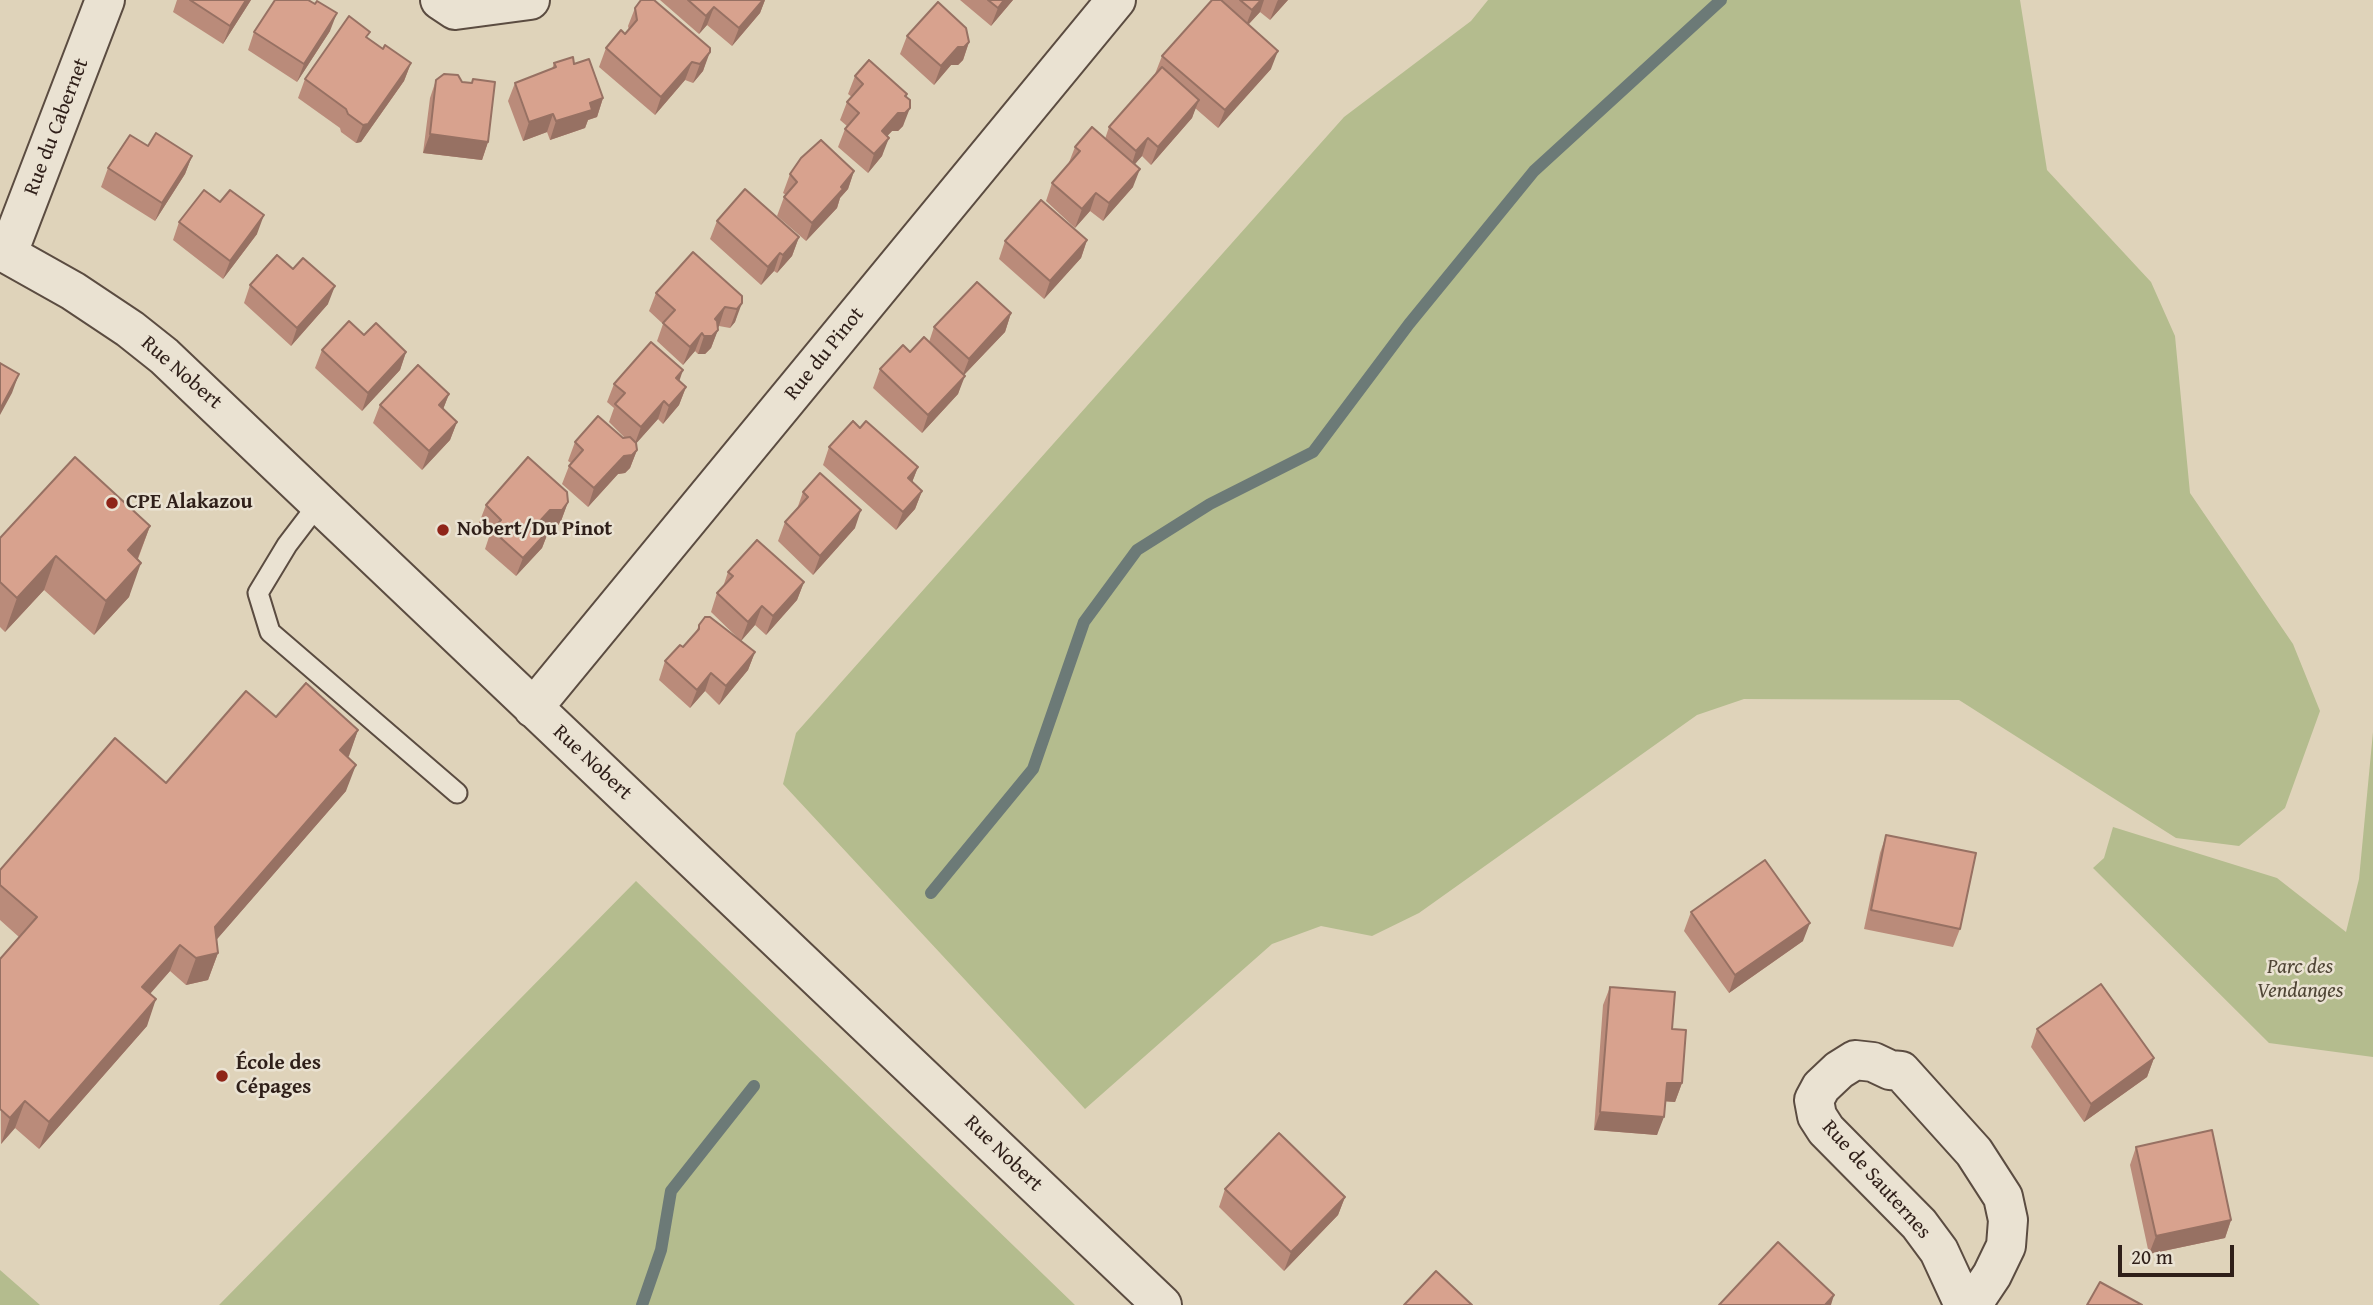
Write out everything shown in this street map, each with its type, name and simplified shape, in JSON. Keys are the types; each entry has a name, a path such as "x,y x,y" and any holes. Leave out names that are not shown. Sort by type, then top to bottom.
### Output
{"street":[{"name":"Rue du Cabernet","path":"4,251 105,0"},
{"path":"440,0 456,10 530,0"},
{"name":"Rue du Pinot","path":"533,708 1116,0"},
{"name":"Rue Nobert","path":"4,251 73,291 130,329 221,408 1162,1305"},
{"name":"Rue de Sauternes","path":"1964,1305 1939,1251 1919,1224 1826,1130 1817,1116 1814,1100 1821,1087 1839,1070 1856,1060 1901,1071 1974,1152 2003,1197 2008,1220 2006,1247 1972,1305"}],"lane":[{"path":"319,503 287,545 258,593 270,632 457,793"}],"green space":[{"path":"1488,0 2020,0 2047,170 2151,282 2175,336 2190,493 2293,644 2320,711 2285,808 2239,846 2176,838 1959,700 1744,699 1697,715 1419,913 1372,936 1321,926 1272,944 1085,1109 783,784 796,733 1344,117 1471,21"},
{"name":"Parc des Vendanges","path":"2373,732 2373,1057 2269,1043 2093,868 2104,858 2113,827 2277,878 2346,932 2359,879"},
{"path":"636,881 1075,1305 219,1305"},
{"path":"0,1270 40,1305 0,1305"}],"building":[{"path":"190,0 246,0 230,26"},
{"path":"275,0 308,0 315,4 317,1 337,13 304,64 254,32"},
{"path":"641,0 654,0 710,48 710,52 700,64 692,62 661,97 606,48 621,30 625,34 637,20 635,8"},
{"path":"688,0 763,0 739,28 714,7 706,16"},
{"path":"988,0 1004,0 998,8"},
{"path":"1212,0 1221,0 1278,51 1225,110 1162,56"},
{"path":"1240,0 1261,0 1252,10"},
{"path":"938,2 966,28 969,42 964,47 958,47 941,66 907,36"},
{"path":"349,16 370,32 366,37 383,49 385,45 411,63 368,124 363,125 305,79"},
{"path":"573,57 574,64 589,59 603,98 590,103 592,110 556,121 553,114 529,122 515,83 556,67 554,63"},
{"path":"869,60 907,94 905,96 910,100 910,108 905,113 898,113 882,131 889,138 874,154 845,129 859,113 847,102 863,84 855,76"},
{"path":"1162,67 1199,100 1158,147 1148,138 1136,151 1109,127"},
{"path":"444,74 458,75 462,82 472,83 473,79 495,82 488,142 430,134 436,80"},
{"path":"1092,127 1140,169 1109,203 1096,193 1082,209 1052,183 1080,151 1075,147"},
{"path":"156,133 192,156 162,203 108,168 130,135 148,146"},
{"path":"821,140 854,171 841,187 843,189 812,223 784,197 797,182 790,174 801,158"},
{"path":"745,189 799,237 768,267 717,221"},
{"path":"204,190 220,202 230,190 264,215 230,261 179,222"},
{"path":"1041,200 1087,240 1050,281 1005,241"},
{"path":"693,252 742,296 742,303 737,309 725,307 715,319 718,330 712,336 704,336 702,333 690,347 663,323 675,310 656,293"},
{"path":"277,255 293,269 303,258 335,286 297,328 250,285"},
{"path":"977,282 1011,313 969,359 934,327"},
{"path":"349,321 364,335 376,323 406,352 368,393 322,350"},
{"path":"924,337 965,376 928,415 880,369 903,345 910,352"},
{"path":"651,342 683,370 676,378 686,387 669,406 664,401 641,427 615,404 625,393 614,384"},
{"path":"0,363 19,374 0,409"},
{"path":"418,365 449,394 439,405 457,422 429,451 380,405"},
{"path":"598,416 623,438 630,437 636,443 637,450 632,455 624,456 594,488 569,466 583,450 575,442"},
{"path":"853,421 860,428 866,421 918,467 908,478 922,491 903,512 829,447"},
{"path":"75,457 150,526 128,550 141,563 106,601 56,556 17,598 0,582 0,538"},
{"path":"528,457 567,492 568,502 562,510 550,510 539,522 549,530 523,558 492,530 501,520 486,505"},
{"path":"820,473 861,510 820,556 785,522 808,497 803,492"},
{"path":"757,540 804,582 773,616 762,606 748,622 717,593 733,576 728,572"},
{"path":"705,617 710,617 755,652 726,686 711,673 697,690 665,661 680,645 683,647 699,629"},
{"path":"306,683 358,730 340,750 356,765 215,927 218,953 196,958 180,945 142,987 156,999 49,1122 25,1101 10,1118 0,1109 0,959 37,917 0,885 0,870 115,738 166,783 246,691 276,717"},
{"path":"1886,835 1976,853 1960,929 1871,910"},
{"path":"1765,860 1810,923 1735,975 1691,912"},
{"path":"2101,984 2154,1058 2091,1104 2037,1029"},
{"path":"1610,987 1675,992 1672,1029 1686,1030 1682,1083 1667,1083 1664,1117 1600,1112"},
{"path":"2212,1130 2231,1220 2156,1236 2136,1147"},
{"path":"1279,1133 1345,1197 1291,1252 1225,1189"},
{"path":"1778,1242 1834,1295 1825,1305 1719,1305"},
{"path":"1436,1271 1472,1305 1404,1305"},
{"path":"2100,1282 2142,1305 2087,1305"}],"waterway":[{"path":"931,893 1033,769 1084,622 1137,550 1210,504 1313,452 1409,324 1534,171 1721,0"},
{"path":"642,1305 661,1250 671,1191 754,1086"}],"place":[{"name":"CPE Alakazou","path":"112,503"},
{"name":"Nobert/Du Pinot","path":"443,530"},
{"name":"École des Cépages","path":"222,1076"}]}
